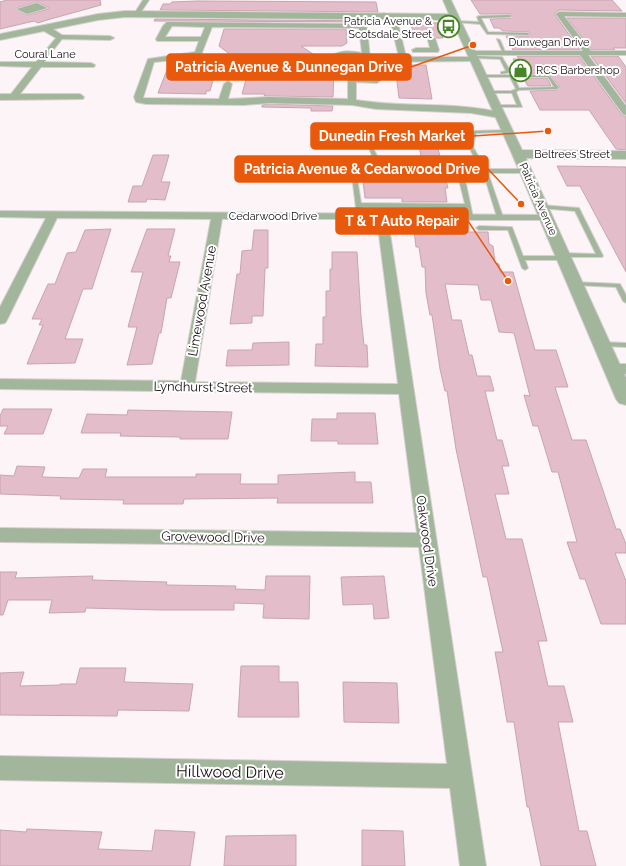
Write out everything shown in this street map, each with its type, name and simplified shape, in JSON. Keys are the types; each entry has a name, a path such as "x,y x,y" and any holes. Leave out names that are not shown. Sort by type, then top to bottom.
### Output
{"street":[{"path":"25,0 37,5"},
{"path":"137,14 146,0"},
{"name":"Patricia Avenue","path":"447,0 518,154 602,344 619,369 626,398"},
{"path":"0,37 98,17 137,14 384,15 455,17"},
{"path":"626,15 559,14 626,112"},
{"path":"384,15 455,17"},
{"path":"384,15 394,23 402,55"},
{"path":"394,23 406,16"},
{"path":"206,32 170,24 167,26 160,39 206,32 361,26 363,28 366,58"},
{"path":"45,28 60,37 110,38"},
{"path":"206,32 200,51 194,55 160,58 152,61 138,97 139,100 223,102 269,100 352,102 376,106 498,111"},
{"path":"13,97 60,37"},
{"path":"402,55 366,58 352,62 338,61 334,58 336,55 345,54 366,58 376,60 435,50 432,40"},
{"name":"Dunvegan Drive","path":"402,55 473,56 505,53 626,53"},
{"path":"352,79 377,80 376,60"},
{"path":"352,62 352,102"},
{"name":"Coural Lane","path":"0,64 90,65"},
{"path":"223,102 228,84"},
{"path":"0,97 80,97"},
{"name":"Beltrees Street","path":"518,154 626,154"},
{"name":"Cedarwood Drive","path":"0,214 217,216 359,211 382,216 500,217 544,212"},
{"path":"0,320 52,214"},
{"name":"Limewood Avenue","path":"187,387 217,216"},
{"name":"Oakwood Drive","path":"382,216 426,540 473,866"},
{"name":"Lyndhurst Street","path":"0,384 406,389"},
{"name":"Grovewood Drive","path":"0,535 426,540"},
{"name":"Hillwood Drive","path":"0,768 460,776"}],"lane":[{"path":"510,16 479,17 486,33 528,34"},
{"path":"455,17 481,23"},
{"path":"498,40 505,53"},
{"path":"473,56 502,58 509,72 481,75"},
{"path":"481,75 549,76 557,88 489,92"},
{"path":"498,111 521,105 511,76"},
{"path":"478,160 472,147 474,132 507,131"},
{"path":"376,159 371,148 374,143 472,143"},
{"path":"455,159 456,169 463,184 470,217"},
{"path":"467,206 359,211 353,160 455,159 482,161 500,217"},
{"path":"485,171 525,171"},
{"path":"521,258 600,256 577,209 544,212"},
{"path":"479,228 510,228 525,268"},
{"path":"575,284 618,285 626,301"},
{"path":"602,344 626,345"}],"building":[{"path":"7,0 100,0 101,5 38,23 34,21 0,29 0,2","holes":["37,2 48,7 48,9 27,15 16,9"]},
{"path":"471,0 612,0 622,11 559,10 555,13 580,50 513,50 506,36 529,36 529,32 503,31 499,28 494,28 490,19 511,18 511,14 480,14"},
{"path":"172,2 376,2 378,12 160,10 163,4 170,4"},
{"path":"567,18 626,18 626,48 613,48 615,50 592,50"},
{"path":"155,19 380,21 380,22 154,21"},
{"path":"410,22 438,23 443,38 415,38"},
{"path":"224,29 346,29 347,43 342,46 301,46 334,68 333,97 264,96 265,94 242,94 249,69 219,46"},
{"path":"517,56 579,56 622,115 626,116 626,150 616,149 589,110 540,110 530,91 557,90 560,87 549,74 521,74 513,59 519,59"},
{"path":"591,56 618,56 626,67 626,103"},
{"path":"170,62 218,62 210,91 206,91 206,94 158,93"},
{"path":"395,65 426,65 432,99 399,98"},
{"path":"523,78 547,78 551,86 528,86"},
{"path":"262,105 333,106 332,111 311,111 311,108 262,107"},
{"path":"419,146 437,146 440,156 421,156"},
{"path":"153,155 169,155 161,182 170,182 165,200 147,199 146,202 128,202 133,186 142,186"},
{"path":"422,162 441,162 448,188 445,188 447,202 402,202 402,198 365,198 361,163 423,164"},
{"path":"557,166 626,167 626,272 580,186 567,186"},
{"path":"111,229 92,289 83,289 65,339 83,339 75,363 27,364 43,325 39,325 42,319 32,319 48,284 55,284 67,253 76,252 85,230"},
{"path":"147,229 175,229 168,256 171,256 169,262 180,262 171,298 167,298 161,333 159,333 152,364 127,365 137,327 128,327 143,272 131,272"},
{"path":"254,230 268,230 268,268 265,268 263,316 252,316 252,323 230,324 237,274 240,274 242,251 252,250"},
{"path":"414,230 488,232 489,244 493,246 495,263 499,264 500,272 513,272 535,350 556,350 568,387 555,387 572,440 586,440 616,529 620,529 626,544 626,553 615,553 626,581 626,624 601,624 585,579 580,579 567,542 577,542 558,472 552,472 538,426 533,426 524,395 530,396 514,333 499,332 491,300 481,300 478,285 445,284 452,320 461,320 469,355 472,355 477,376 490,376 494,391 485,391 497,440 502,440 509,466 502,466 509,494 495,494 506,539 522,539 547,641 538,641 548,686 564,686 573,722 558,722 579,831 587,831 596,866 541,866 529,807 527,807 514,722 507,722 495,652 503,652 487,577 483,577 456,449 447,391 445,391 440,369 432,315 430,315 426,293 425,267 422,267 419,247 416,247"},
{"path":"332,252 357,252 361,317 364,345 367,345 368,367 315,366 316,344 323,344 323,317 326,317 326,291 330,291"},
{"path":"289,342 289,365 226,366 228,350 252,350 253,343"},
{"path":"3,409 52,409 43,434 4,434 8,426 0,426 0,416"},
{"path":"128,410 232,412 228,439 180,439 180,437 120,436 121,433 81,433 87,414 127,415"},
{"path":"337,413 375,413 378,444 338,444 338,441 311,441 312,419 337,419"},
{"path":"17,466 45,467 42,477 79,478 83,469 107,469 105,477 196,477 196,474 241,474 240,484 278,484 278,475 355,472 355,482 371,482 373,503 277,503 278,498 184,499 183,504 123,504 124,500 60,499 61,496 0,494 0,475 14,476"},
{"path":"0,572 17,572 15,578 93,576 92,580 167,582 166,585 236,586 235,589 265,590 266,576 310,576 309,619 263,618 264,604 234,603 234,610 86,608 85,612 49,613 52,600 8,600 3,615 0,615"},
{"path":"384,576 389,618 374,619 373,604 343,605 341,577"},
{"path":"241,666 279,666 279,682 298,682 299,717 238,717"},
{"path":"80,668 126,668 124,682 193,684 189,711 118,710 117,716 0,715 0,673 24,672 20,686 76,684"},
{"path":"343,682 397,683 399,723 344,722"},
{"path":"27,829 102,832 98,849 152,851 155,830 195,832 190,866 0,866 0,830 26,832"},
{"path":"362,830 403,831 405,866 362,866"},
{"path":"296,835 296,866 224,866 226,836"}],"place":[{"name":"Patricia Avenue & Scotsdale Street","path":"448,27"},
{"name":"Patricia Avenue & Dunnegan Drive","path":"473,45"},
{"name":"RCS Barbershop","path":"520,70"},
{"name":"Dunedin Fresh Market","path":"548,131"},
{"name":"Patricia Avenue & Cedarwood Drive","path":"521,204"},
{"name":"T & T Auto Repair","path":"508,281"}]}
